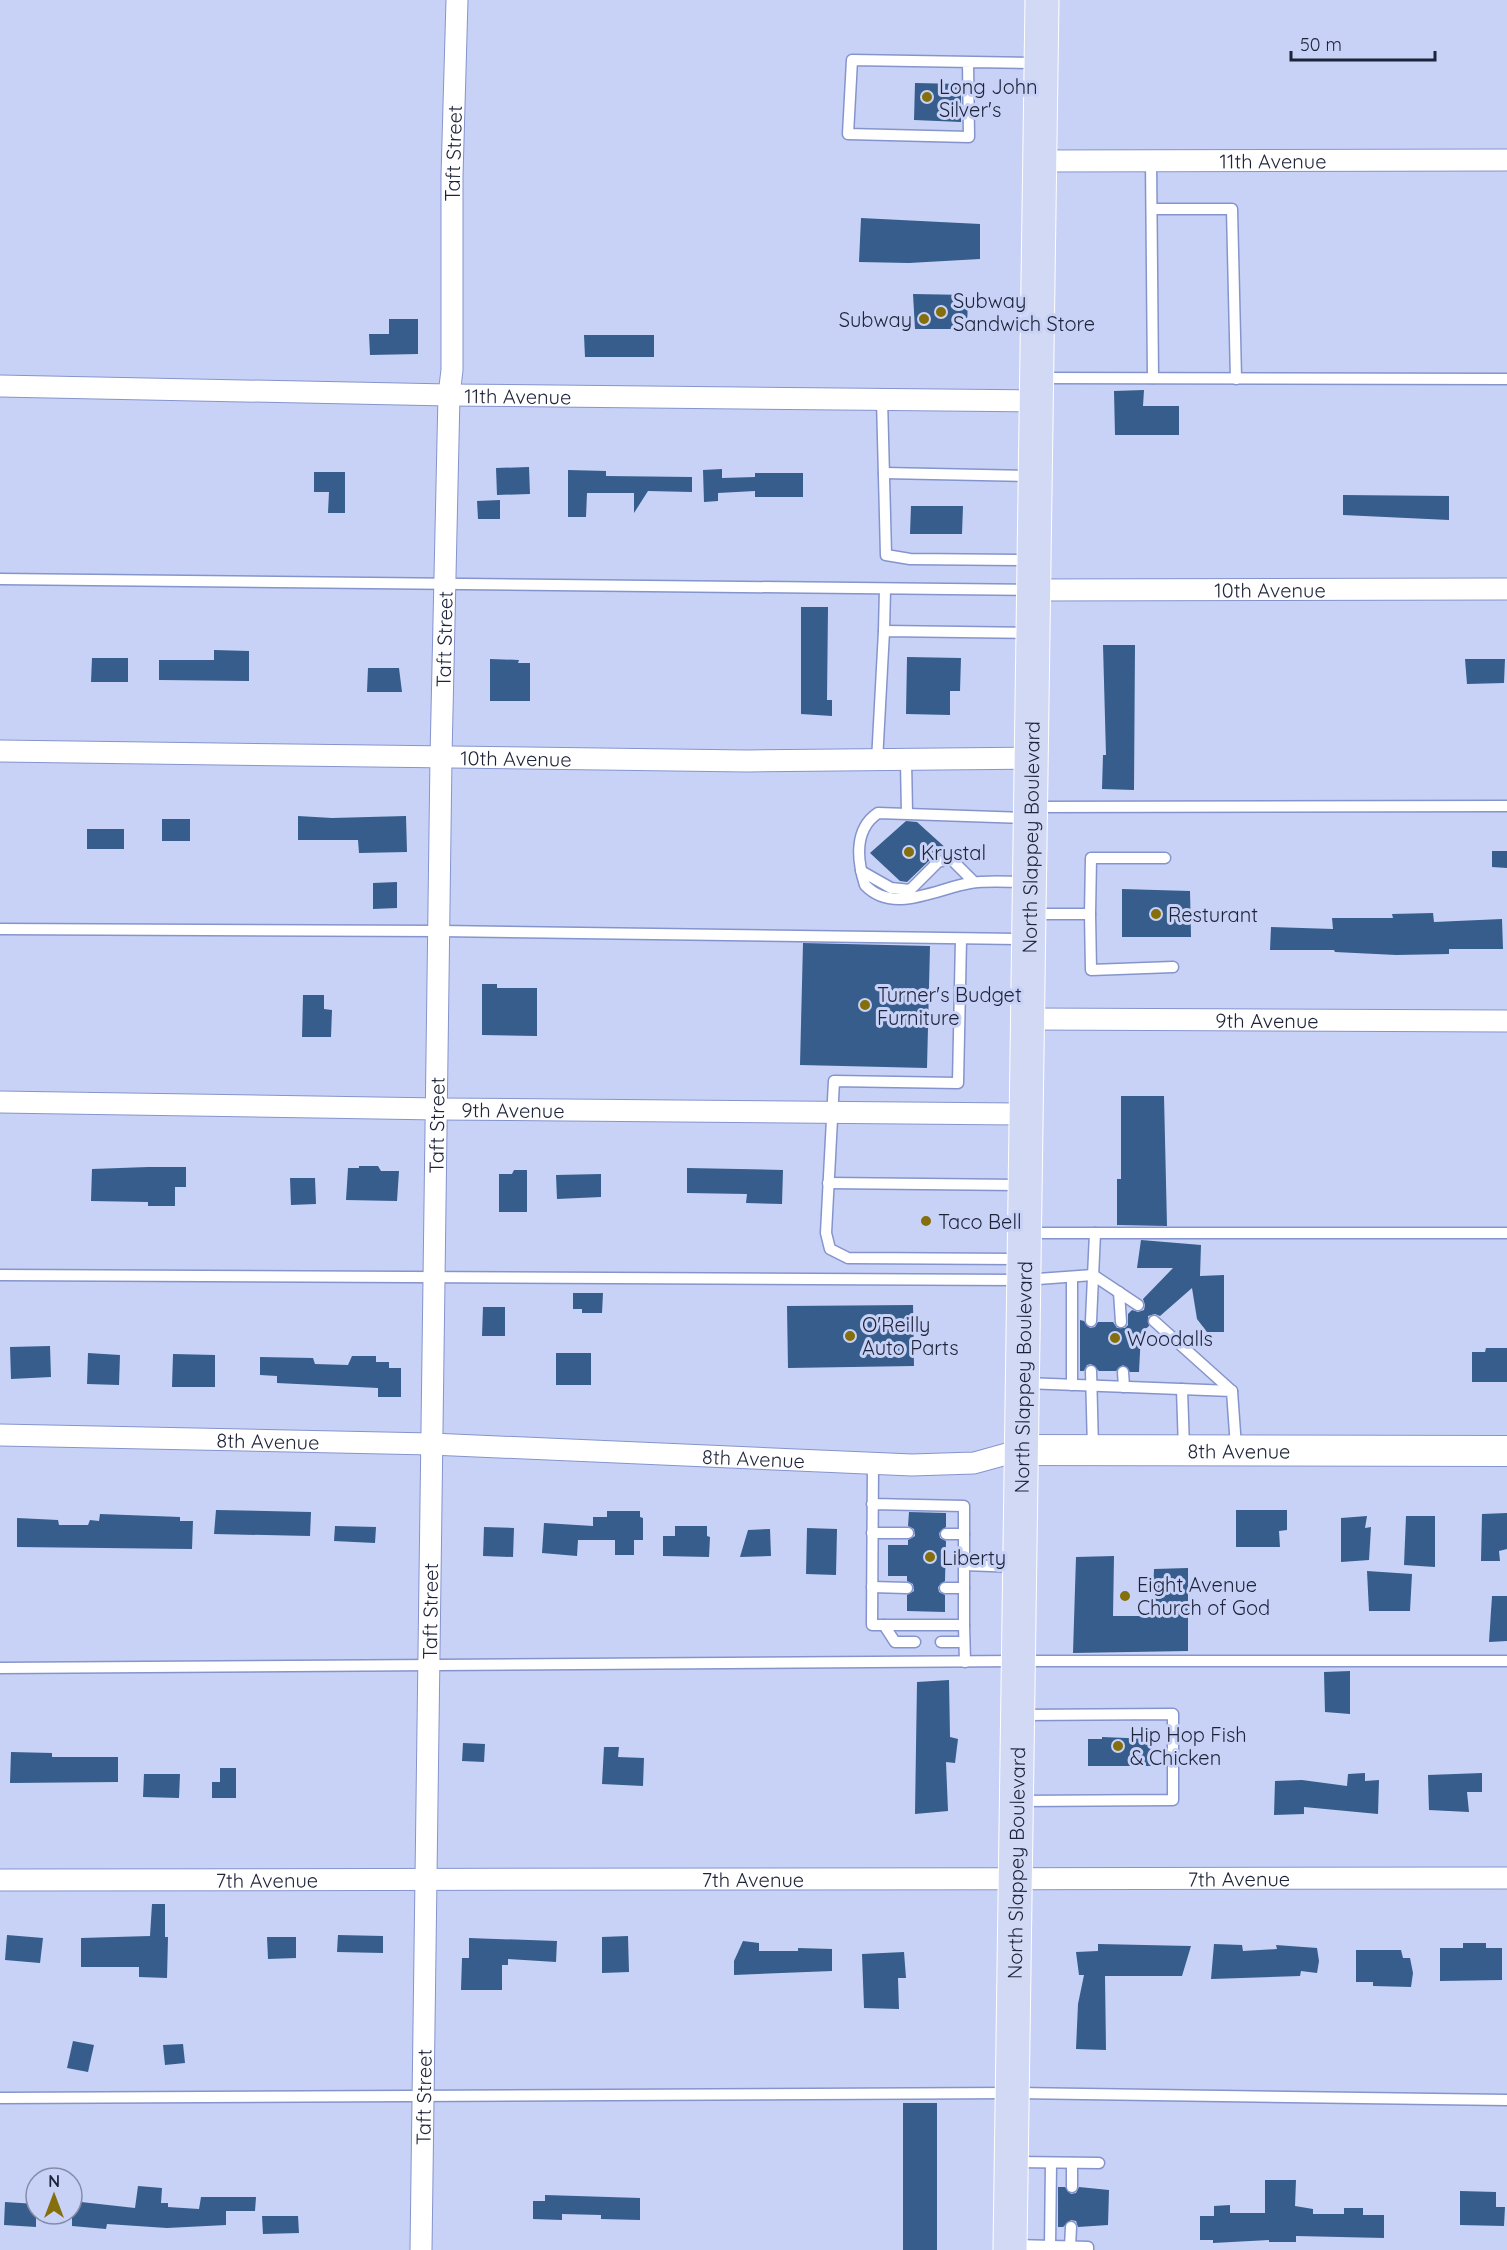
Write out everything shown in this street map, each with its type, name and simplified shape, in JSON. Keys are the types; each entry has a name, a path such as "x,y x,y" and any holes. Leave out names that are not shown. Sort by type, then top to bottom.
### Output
{"main road":[{"name":"North Slappey Boulevard","path":"1010,2248 1042,0"}],"street":[{"name":"Taft Street","path":"421,2250 441,757 449,395 452,370 452,176 457,0"},
{"name":"11th Avenue","path":"1039,161 1507,160"},
{"name":"11th Avenue","path":"0,386 449,395 882,399 1036,390"},
{"name":"10th Avenue","path":"1034,575 1507,590"},
{"name":"10th Avenue","path":"0,751 877,761 1031,758"},
{"name":"9th Avenue","path":"1027,1019 1507,1020"},
{"name":"9th Avenue","path":"0,1102 438,1109 1026,1114"},
{"name":"8th Avenue","path":"0,1435 431,1444 873,1463 974,1463 1021,1450 1507,1450"},
{"name":"7th Avenue","path":"0,1880 1507,1878"}],"lane":[{"path":"968,62 969,137 848,134 852,60 1041,63"},
{"path":"1151,161 1154,378"},
{"path":"1152,210 1232,208 1236,379"},
{"path":"1036,390 1154,378 1507,379"},
{"path":"882,399 886,555 1034,575"},
{"path":"884,473 1035,476"},
{"path":"0,579 885,589 1034,575"},
{"path":"877,761 885,589"},
{"path":"884,631 1033,633"},
{"path":"906,761 907,813"},
{"path":"1029,882 974,882 917,897 887,898 865,885 861,871 860,834 867,820 878,813 1507,806"},
{"path":"1165,858 1091,858 1091,970 1173,967"},
{"path":"861,871 891,888 910,890 938,862 951,859 974,882"},
{"path":"0,928 440,931 961,939 1090,914"},
{"path":"961,939 958,1083 834,1081 828,1183 830,1249 848,1258 1024,1258 1072,1277 1093,1275 1138,1305"},
{"path":"828,1183 1025,1185"},
{"path":"0,1275 435,1278 1024,1258 1095,1233 1507,1233"},
{"path":"1091,1321 1095,1233"},
{"path":"1072,1277 1072,1385"},
{"path":"1119,1292 1121,1322"},
{"path":"1154,1321 1232,1391 1236,1450"},
{"path":"1091,1371 1093,1449"},
{"path":"1123,1371 1124,1387"},
{"path":"1022,1383 1232,1391"},
{"path":"1182,1389 1184,1449"},
{"path":"873,1463 872,1625 964,1625"},
{"path":"872,1504 964,1506 965,1662"},
{"path":"872,1533 908,1533"},
{"path":"946,1534 964,1534"},
{"path":"964,1565 1020,1568"},
{"path":"872,1587 907,1588"},
{"path":"945,1588 964,1588"},
{"path":"884,1625 895,1642 915,1642"},
{"path":"941,1642 964,1642"},
{"path":"0,1668 429,1667 1018,1661 1507,1661"},
{"path":"1016,1801 1173,1800 1173,1714 1018,1714"},
{"path":"0,2098 1012,2093 1507,2100"},
{"path":"1012,2162 1099,2163"},
{"path":"1050,2246 1051,2163"},
{"path":"1072,2163 1072,2187"},
{"path":"1071,2227 1071,2247"},
{"path":"1010,2248 1050,2246 1088,2247 1088,2250"}],"building":[{"path":"915,83 961,84 961,122 914,120"},
{"path":"861,218 980,224 980,259 909,263 859,262"},
{"name":"Subway Sandwich Store","path":"913,294 968,295 967,329 915,329"},
{"path":"389,319 418,319 418,354 370,355 369,334 389,334"},
{"path":"584,335 654,335 654,357 585,357"},
{"path":"1144,390 1143,406 1179,406 1179,435 1115,435 1114,391"},
{"path":"529,467 530,494 497,495 496,468"},
{"path":"722,469 722,478 755,477 755,473 803,473 803,497 755,497 755,491 718,493 718,501 704,502 703,470"},
{"path":"568,470 606,471 606,476 692,477 692,492 648,491 634,513 634,493 587,493 586,517 568,517"},
{"path":"314,472 345,472 345,513 328,513 329,492 314,492"},
{"path":"1343,495 1449,496 1449,520 1343,515"},
{"path":"500,500 500,519 478,519 477,501"},
{"path":"911,506 963,506 962,534 910,534"},
{"path":"801,607 828,607 827,700 832,700 832,716 801,714"},
{"path":"1103,645 1135,645 1134,790 1102,789 1103,755 1106,755"},
{"path":"214,650 249,651 249,681 159,680 159,660 214,660"},
{"path":"907,657 961,658 960,691 950,691 950,715 906,714"},
{"path":"92,658 128,658 128,682 91,682"},
{"path":"490,659 519,660 518,663 530,663 530,701 490,701"},
{"path":"1465,659 1505,659 1504,683 1467,684"},
{"path":"368,668 399,668 402,692 367,692"},
{"path":"298,816 332,818 406,816 407,852 359,853 358,840 298,840"},
{"path":"162,819 190,819 190,841 162,841"},
{"name":"Krystal","path":"906,821 917,822 948,850 933,857 907,882 900,881 870,853"},
{"path":"87,829 124,829 124,849 87,849"},
{"path":"1492,851 1507,851 1507,868 1492,867"},
{"path":"397,882 397,908 373,909 373,883"},
{"name":"Resturant","path":"1122,889 1190,891 1191,937 1122,937"},
{"path":"1433,913 1434,922 1502,919 1503,949 1449,949 1449,954 1396,955 1335,952 1334,950 1270,950 1271,927 1333,929 1332,918 1393,918 1392,914"},
{"name":"Turner's Budget Furniture","path":"803,943 930,946 927,1068 800,1065"},
{"path":"482,984 497,984 497,988 537,988 537,1036 482,1035"},
{"path":"303,995 324,995 324,1009 332,1010 331,1037 302,1037"},
{"path":"1121,1096 1164,1096 1167,1226 1117,1225 1117,1179 1121,1179"},
{"path":"359,1166 378,1166 381,1171 399,1171 397,1201 346,1200 348,1168 359,1168"},
{"path":"186,1167 186,1187 175,1187 175,1206 148,1206 148,1202 91,1201 92,1169"},
{"path":"687,1168 783,1170 782,1204 746,1203 747,1194 687,1193"},
{"path":"514,1170 527,1170 527,1212 499,1212 499,1174 512,1174"},
{"path":"601,1174 601,1197 557,1199 556,1175"},
{"path":"290,1178 315,1178 316,1204 291,1205"},
{"path":"1141,1240 1201,1245 1200,1276 1224,1275 1224,1332 1207,1332 1197,1319 1192,1288 1160,1316 1155,1314 1148,1316 1149,1326 1141,1333 1139,1372 1130,1372 1123,1365 1116,1371 1099,1371 1091,1364 1087,1365 1084,1371 1080,1371 1080,1320 1090,1328 1095,1327 1098,1322 1113,1322 1117,1328 1125,1328 1128,1325 1128,1314 1132,1310 1138,1312 1144,1310 1143,1299 1173,1268 1137,1268"},
{"path":"573,1293 603,1293 602,1313 582,1313 582,1309 573,1309"},
{"name":"O'Reilly Auto Parts","path":"913,1305 914,1366 788,1368 787,1306"},
{"path":"483,1307 505,1307 505,1336 482,1336"},
{"path":"50,1346 51,1377 11,1379 10,1347"},
{"path":"1486,1348 1507,1348 1507,1382 1472,1382 1472,1352 1485,1352"},
{"path":"88,1353 120,1355 119,1385 87,1384"},
{"path":"556,1353 591,1353 591,1385 556,1385"},
{"path":"173,1354 215,1355 215,1387 172,1387"},
{"path":"352,1356 376,1356 376,1362 389,1362 389,1368 401,1368 401,1397 378,1397 378,1388 277,1383 277,1376 260,1375 260,1357 313,1358 315,1364 348,1365"},
{"path":"216,1510 311,1512 310,1536 214,1534"},
{"path":"1236,1510 1287,1510 1287,1530 1279,1531 1280,1547 1236,1547"},
{"path":"607,1511 640,1511 640,1517 643,1518 643,1540 634,1540 634,1555 615,1555 615,1540 578,1540 577,1556 542,1553 544,1523 593,1526 593,1517 607,1517"},
{"path":"909,1512 946,1513 946,1527 939,1533 940,1538 946,1541 945,1581 938,1587 939,1592 945,1595 945,1612 907,1611 907,1595 914,1591 913,1584 907,1581 907,1576 888,1576 888,1545 908,1545 908,1540 915,1536 914,1529 908,1526"},
{"path":"1507,1513 1507,1549 1499,1551 1500,1561 1481,1561 1482,1514"},
{"path":"100,1514 180,1517 180,1521 193,1521 192,1549 17,1547 17,1518 58,1520 59,1525 88,1525 90,1520 99,1521"},
{"path":"1367,1516 1365,1528 1371,1527 1369,1560 1341,1562 1341,1518"},
{"path":"1406,1516 1435,1516 1435,1567 1404,1565"},
{"path":"335,1526 376,1527 375,1543 334,1541"},
{"path":"675,1526 707,1526 707,1536 710,1537 709,1557 663,1556 663,1536 675,1536"},
{"path":"484,1527 514,1528 513,1557 483,1556"},
{"path":"807,1528 837,1529 836,1575 806,1574"},
{"path":"770,1529 771,1556 740,1557 748,1530"},
{"path":"1114,1556 1113,1616 1152,1616 1154,1569 1188,1568 1188,1651 1073,1653 1076,1557"},
{"path":"1367,1571 1412,1574 1410,1611 1369,1611"},
{"path":"1492,1596 1507,1596 1507,1641 1489,1642"},
{"path":"1350,1671 1350,1714 1325,1712 1324,1672"},
{"path":"949,1680 950,1737 958,1739 955,1763 946,1762 948,1811 915,1814 917,1682"},
{"path":"1102,1737 1152,1739 1152,1766 1088,1766 1088,1739 1102,1739"},
{"path":"463,1743 485,1744 484,1762 462,1761"},
{"path":"604,1747 619,1747 618,1757 644,1758 643,1786 602,1784"},
{"path":"11,1752 52,1753 52,1757 118,1757 118,1782 10,1783"},
{"path":"220,1768 236,1768 236,1798 212,1798 212,1782 220,1782"},
{"path":"1365,1773 1365,1781 1379,1780 1378,1814 1304,1807 1304,1814 1274,1815 1275,1781 1302,1780 1347,1786 1348,1774"},
{"path":"1482,1773 1482,1792 1467,1792 1469,1812 1429,1810 1428,1775"},
{"path":"144,1774 180,1774 179,1798 143,1797"},
{"path":"152,1904 165,1904 165,1937 168,1937 167,1978 139,1977 139,1967 81,1967 81,1938 150,1936"},
{"path":"7,1935 43,1938 40,1963 5,1960"},
{"path":"338,1935 383,1936 383,1953 337,1952"},
{"path":"628,1936 629,1972 602,1973 602,1937"},
{"path":"267,1937 296,1937 296,1958 268,1959"},
{"path":"469,1938 557,1941 556,1962 508,1959 508,1965 502,1965 502,1990 461,1990 462,1958 469,1958"},
{"path":"743,1941 759,1943 759,1951 798,1951 798,1948 832,1949 832,1971 734,1975 734,1961"},
{"path":"1463,1943 1486,1943 1486,1948 1502,1948 1502,1980 1440,1981 1440,1948 1463,1948"},
{"path":"1098,1944 1191,1946 1182,1976 1105,1976 1106,2050 1076,2049 1078,2004 1084,1975 1079,1975 1076,1952 1098,1951"},
{"path":"1214,1944 1242,1945 1243,1951 1277,1949 1276,1945 1317,1948 1319,1961 1317,1973 1301,1971 1300,1976 1211,1979"},
{"path":"1356,1950 1401,1950 1403,1958 1410,1958 1413,1973 1411,1987 1373,1986 1373,1982 1356,1982"},
{"path":"904,1952 906,1978 898,1978 899,2009 864,2008 862,1954"},
{"path":"73,2041 94,2045 88,2072 67,2068"},
{"path":"183,2044 185,2063 165,2065 163,2045"},
{"path":"903,2103 937,2103 937,2250 903,2250"},
{"path":"1265,2180 1296,2180 1295,2206 1313,2209 1313,2214 1344,2214 1344,2208 1363,2208 1363,2215 1384,2215 1384,2238 1296,2236 1296,2242 1269,2242 1269,2240 1213,2243 1213,2240 1200,2240 1200,2216 1214,2216 1214,2206 1230,2205 1230,2213 1265,2213"},
{"path":"138,2186 162,2188 161,2203 168,2203 168,2207 199,2209 201,2197 256,2197 255,2211 226,2211 226,2225 167,2228 107,2224 106,2229 72,2226 84,2226 84,2202 135,2208"},
{"path":"1058,2187 1065,2187 1071,2194 1076,2193 1079,2187 1109,2190 1108,2225 1078,2227 1076,2221 1071,2220 1063,2227 1058,2227"},
{"path":"1460,2191 1496,2192 1496,2207 1505,2207 1504,2226 1460,2225"},
{"path":"545,2195 640,2198 640,2220 601,2219 601,2215 562,2214 562,2220 533,2219 533,2201 545,2201"},
{"path":"5,2202 24,2203 24,2226 36,2227 4,2225"},
{"path":"262,2216 298,2216 299,2233 263,2234"}],"place":[{"name":"Long John Silver's","path":"927,97"},
{"name":"Subway Sandwich Store","path":"941,312"},
{"name":"Subway","path":"924,319"},
{"name":"Krystal","path":"909,852"},
{"name":"Resturant","path":"1156,914"},
{"name":"Turner's Budget Furniture","path":"865,1005"},
{"name":"Taco Bell","path":"926,1221"},
{"name":"O'Reilly Auto Parts","path":"850,1336"},
{"name":"Woodalls","path":"1115,1338"},
{"name":"Liberty","path":"930,1557"},
{"name":"Eight Avenue Church of God","path":"1125,1596"},
{"name":"Hip Hop Fish & Chicken","path":"1118,1746"}]}
